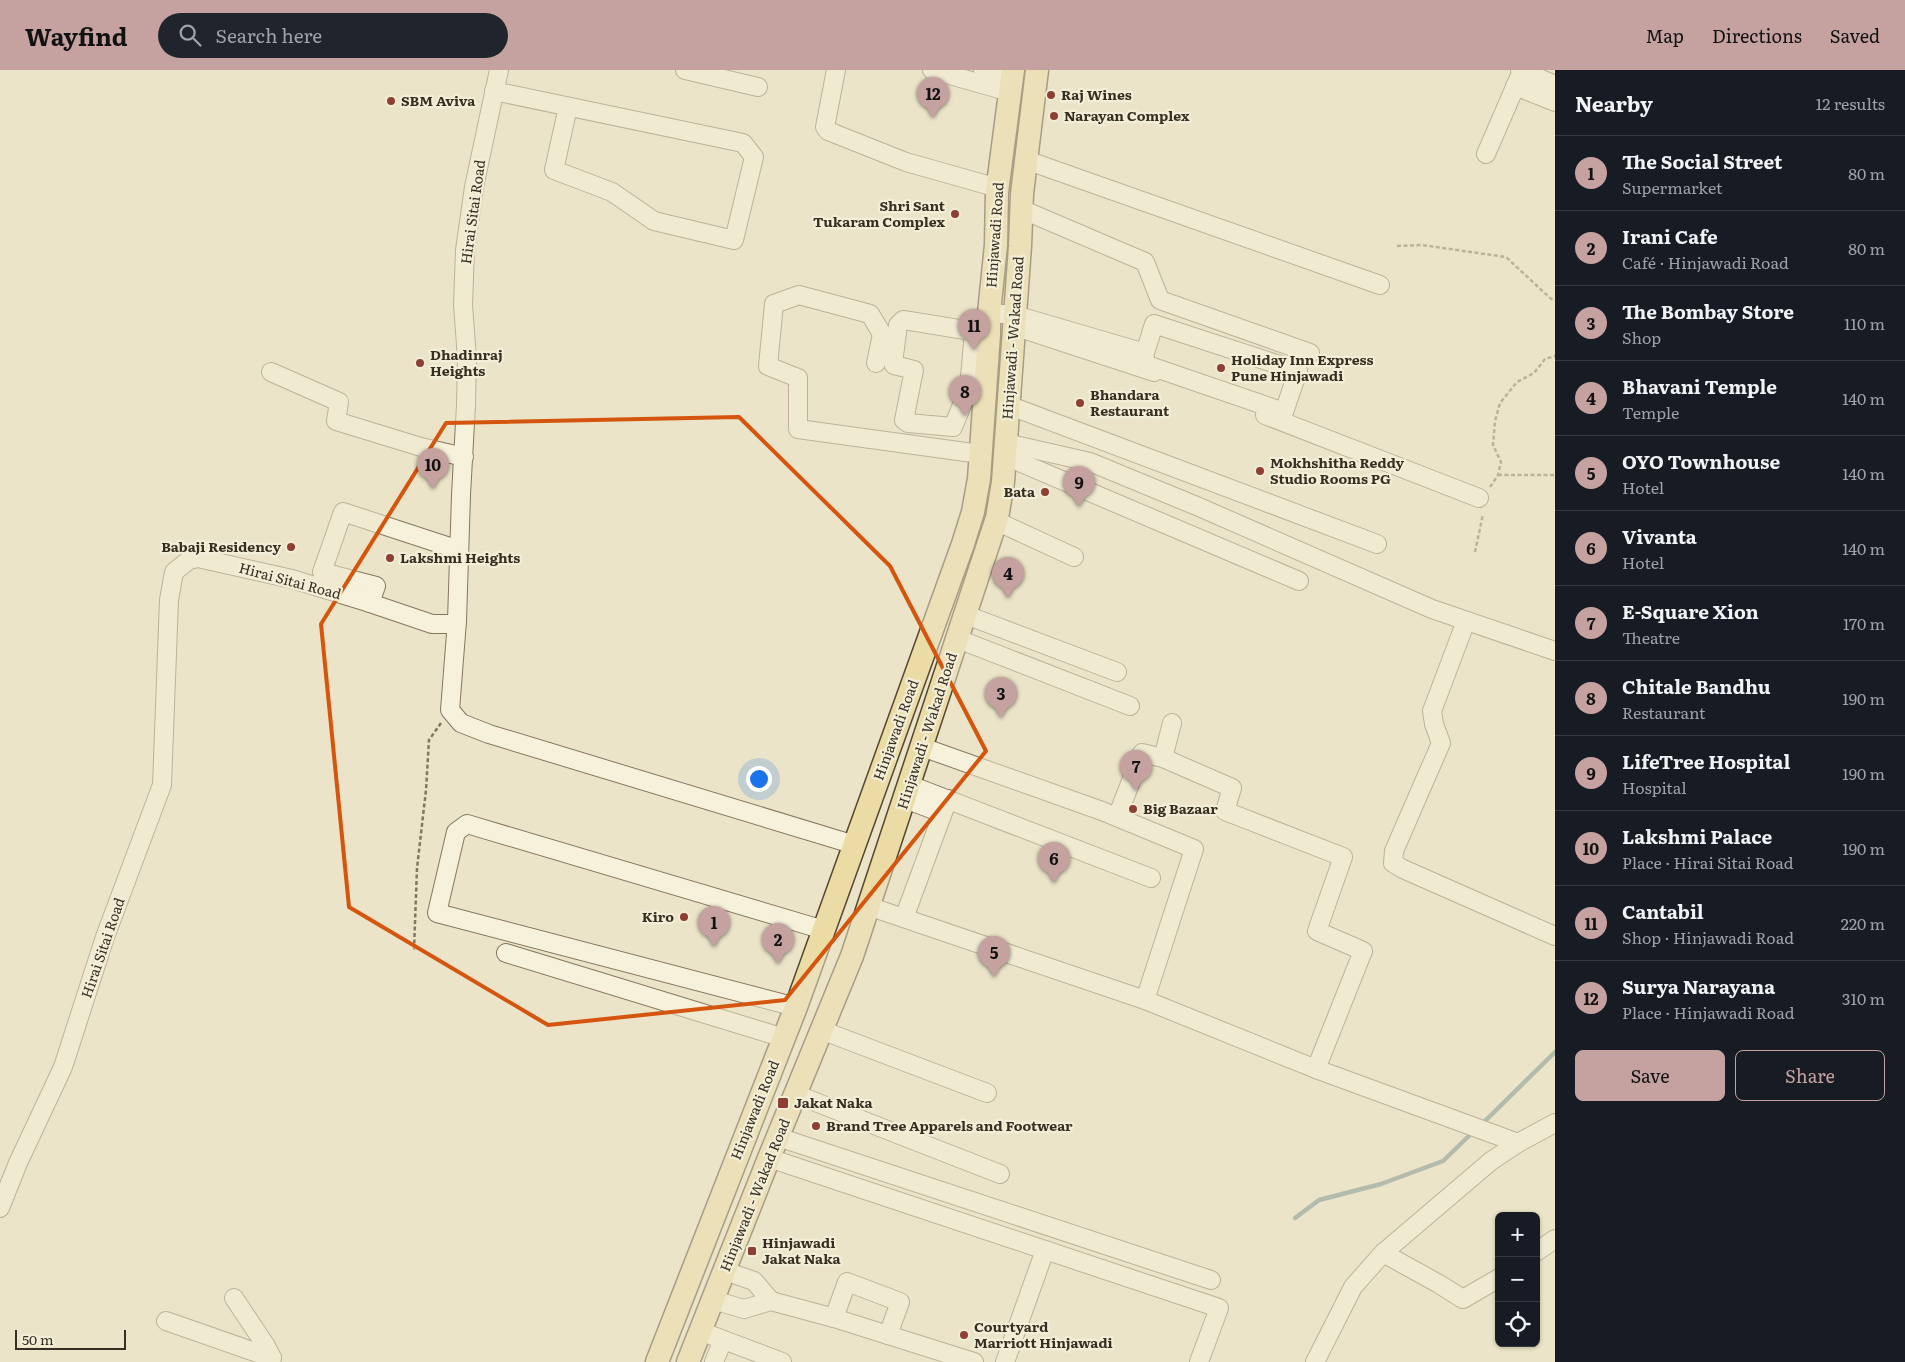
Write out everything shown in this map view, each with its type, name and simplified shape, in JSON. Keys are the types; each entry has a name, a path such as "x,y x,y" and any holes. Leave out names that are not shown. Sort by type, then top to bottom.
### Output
{"main road":[{"name":"Hinjawadi - Wakad Road","path":"688,1362 852,956 996,521 1003,482 1021,209 1037,70"},
{"name":"Hinjawadi Road","path":"656,1362 796,1007 856,845 973,512 979,479 984,326 996,245 998,188 1011,80"}],"street":[{"name":"Hirai Sitai Road","path":"0,1208 18,1163 63,1067 105,937 162,785 169,600 174,572 189,560 198,558 292,579 432,624 451,624 457,621 467,358 463,305 465,250 474,187 499,70"},
{"path":"685,70 758,87"},
{"path":"836,70 825,126 828,131 906,162 998,188"},
{"path":"932,70 1011,80"},
{"path":"983,70 1011,80"},
{"path":"1516,79 1555,85"},
{"path":"1516,79 1555,102"},
{"path":"1486,154 1516,79"},
{"path":"494,91 743,143 754,157 734,240 654,221 612,192 554,170 568,107"},
{"path":"1026,160 1380,285"},
{"path":"1021,209 1145,262 1160,300 1310,353"},
{"path":"876,363 882,334 870,314 799,295 774,304 768,366 798,378 798,429 980,454"},
{"path":"984,326 969,388 953,427 908,423 904,420 914,370 894,365 893,363 898,324 903,320 984,326 1015,321 1145,353"},
{"path":"1015,321 1138,366 1483,499"},
{"path":"1154,324 1298,371 1284,412 1144,364 1145,353 1154,324"},
{"path":"271,372 339,402 336,421 421,447 464,457"},
{"path":"1008,405 1377,544"},
{"path":"1005,449 1299,581"},
{"path":"1005,449 1090,462 1432,609 1555,650"},
{"path":"370,603 376,586 322,572 342,512 459,550"},
{"path":"996,521 1074,557"},
{"path":"966,615 1117,672"},
{"path":"457,621 450,710 461,723 489,734 856,845"},
{"path":"1466,621 1432,711 1434,724 1441,743 1394,851 1393,863 1555,936"},
{"path":"958,639 1130,706"},
{"path":"1163,758 1172,723"},
{"path":"922,747 1117,817 1194,849 1145,1000"},
{"path":"1117,817 1142,753 1163,758 1232,788 1225,811 1343,857 1317,932 1362,951 1316,1069"},
{"path":"907,792 1151,878"},
{"path":"904,918 945,806"},
{"path":"796,1007 437,913 456,832 467,824 824,930"},
{"path":"868,906 1145,1000 1316,1069 1518,1142"},
{"path":"506,953 784,1038"},
{"path":"821,1030 987,1093"},
{"path":"795,1094 1000,1174"},
{"path":"1315,1362 1353,1287 1383,1253 1491,1161 1518,1142 1555,1123"},
{"path":"778,1137 1211,1280"},
{"path":"769,1158 1219,1308 1199,1362"},
{"path":"1540,1249 1555,1238"},
{"path":"1005,1362 1045,1250"},
{"path":"1383,1253 1463,1299 1495,1280"},
{"path":"725,1271 754,1281 771,1301"},
{"path":"834,1318 847,1282 900,1302 888,1335"},
{"path":"234,1298 274,1361"},
{"path":"713,1300 744,1309 771,1301 834,1318 974,1362"},
{"path":"166,1321 274,1361"},
{"path":"700,1331 782,1362"},
{"path":"714,1362 723,1340"}],"path":[{"path":"1397,246 1422,245 1506,257 1555,301"},
{"path":"1475,552 1483,499 1498,475 1501,462 1493,445 1495,421 1500,403 1517,382 1534,373 1545,359 1555,356"},
{"path":"1498,475 1555,475"},
{"path":"414,950 417,868 426,790 429,740 450,710"}],"highlighted area":[{"path":"739,417 890,566 986,751 785,1000 548,1025 349,907 321,624 446,423"}],"waterway":[{"path":"1481,1125 1555,1052"},
{"path":"1295,1218 1319,1200 1381,1184 1443,1161 1473,1132"}],"place":[{"name":"Raj Wines","path":"1051,95"},
{"name":"SBM Aviva","path":"391,101"},
{"name":"Narayan Complex","path":"1054,116"},
{"name":"Surya Narayana","path":"933,118"},
{"name":"Shri Sant Tukaram Complex","path":"955,214"},
{"name":"Cantabil","path":"974,350"},
{"name":"Dhadinraj Heights","path":"420,363"},
{"name":"Holiday Inn Express Pune Hinjawadi","path":"1221,368"},
{"name":"Bhandara Restaurant","path":"1080,403"},
{"name":"Chitale Bandhu","path":"965,416"},
{"name":"Mokhshitha Reddy Studio Rooms PG","path":"1260,471"},
{"name":"Lakshmi Palace","path":"433,489"},
{"name":"Bata","path":"1045,492"},
{"name":"LifeTree Hospital","path":"1079,507"},
{"name":"Babaji Residency","path":"291,547"},
{"name":"Lakshmi Heights","path":"390,558"},
{"name":"Bhavani Temple","path":"1008,598"},
{"name":"The Bombay Store","path":"1001,718"},
{"name":"E-Square Xion","path":"1136,791"},
{"name":"Big Bazaar","path":"1133,809"},
{"name":"Vivanta","path":"1054,883"},
{"name":"Kiro","path":"684,917"},
{"name":"The Social Street","path":"714,947"},
{"name":"Irani Cafe","path":"778,964"},
{"name":"OYO Townhouse","path":"994,977"},
{"name":"Jakat Naka","path":"783,1103"},
{"name":"Brand Tree Apparels and Footwear","path":"816,1126"},
{"name":"Hinjawadi Jakat Naka","path":"752,1251"},
{"name":"Courtyard Marriott Hinjawadi","path":"964,1335"}]}
